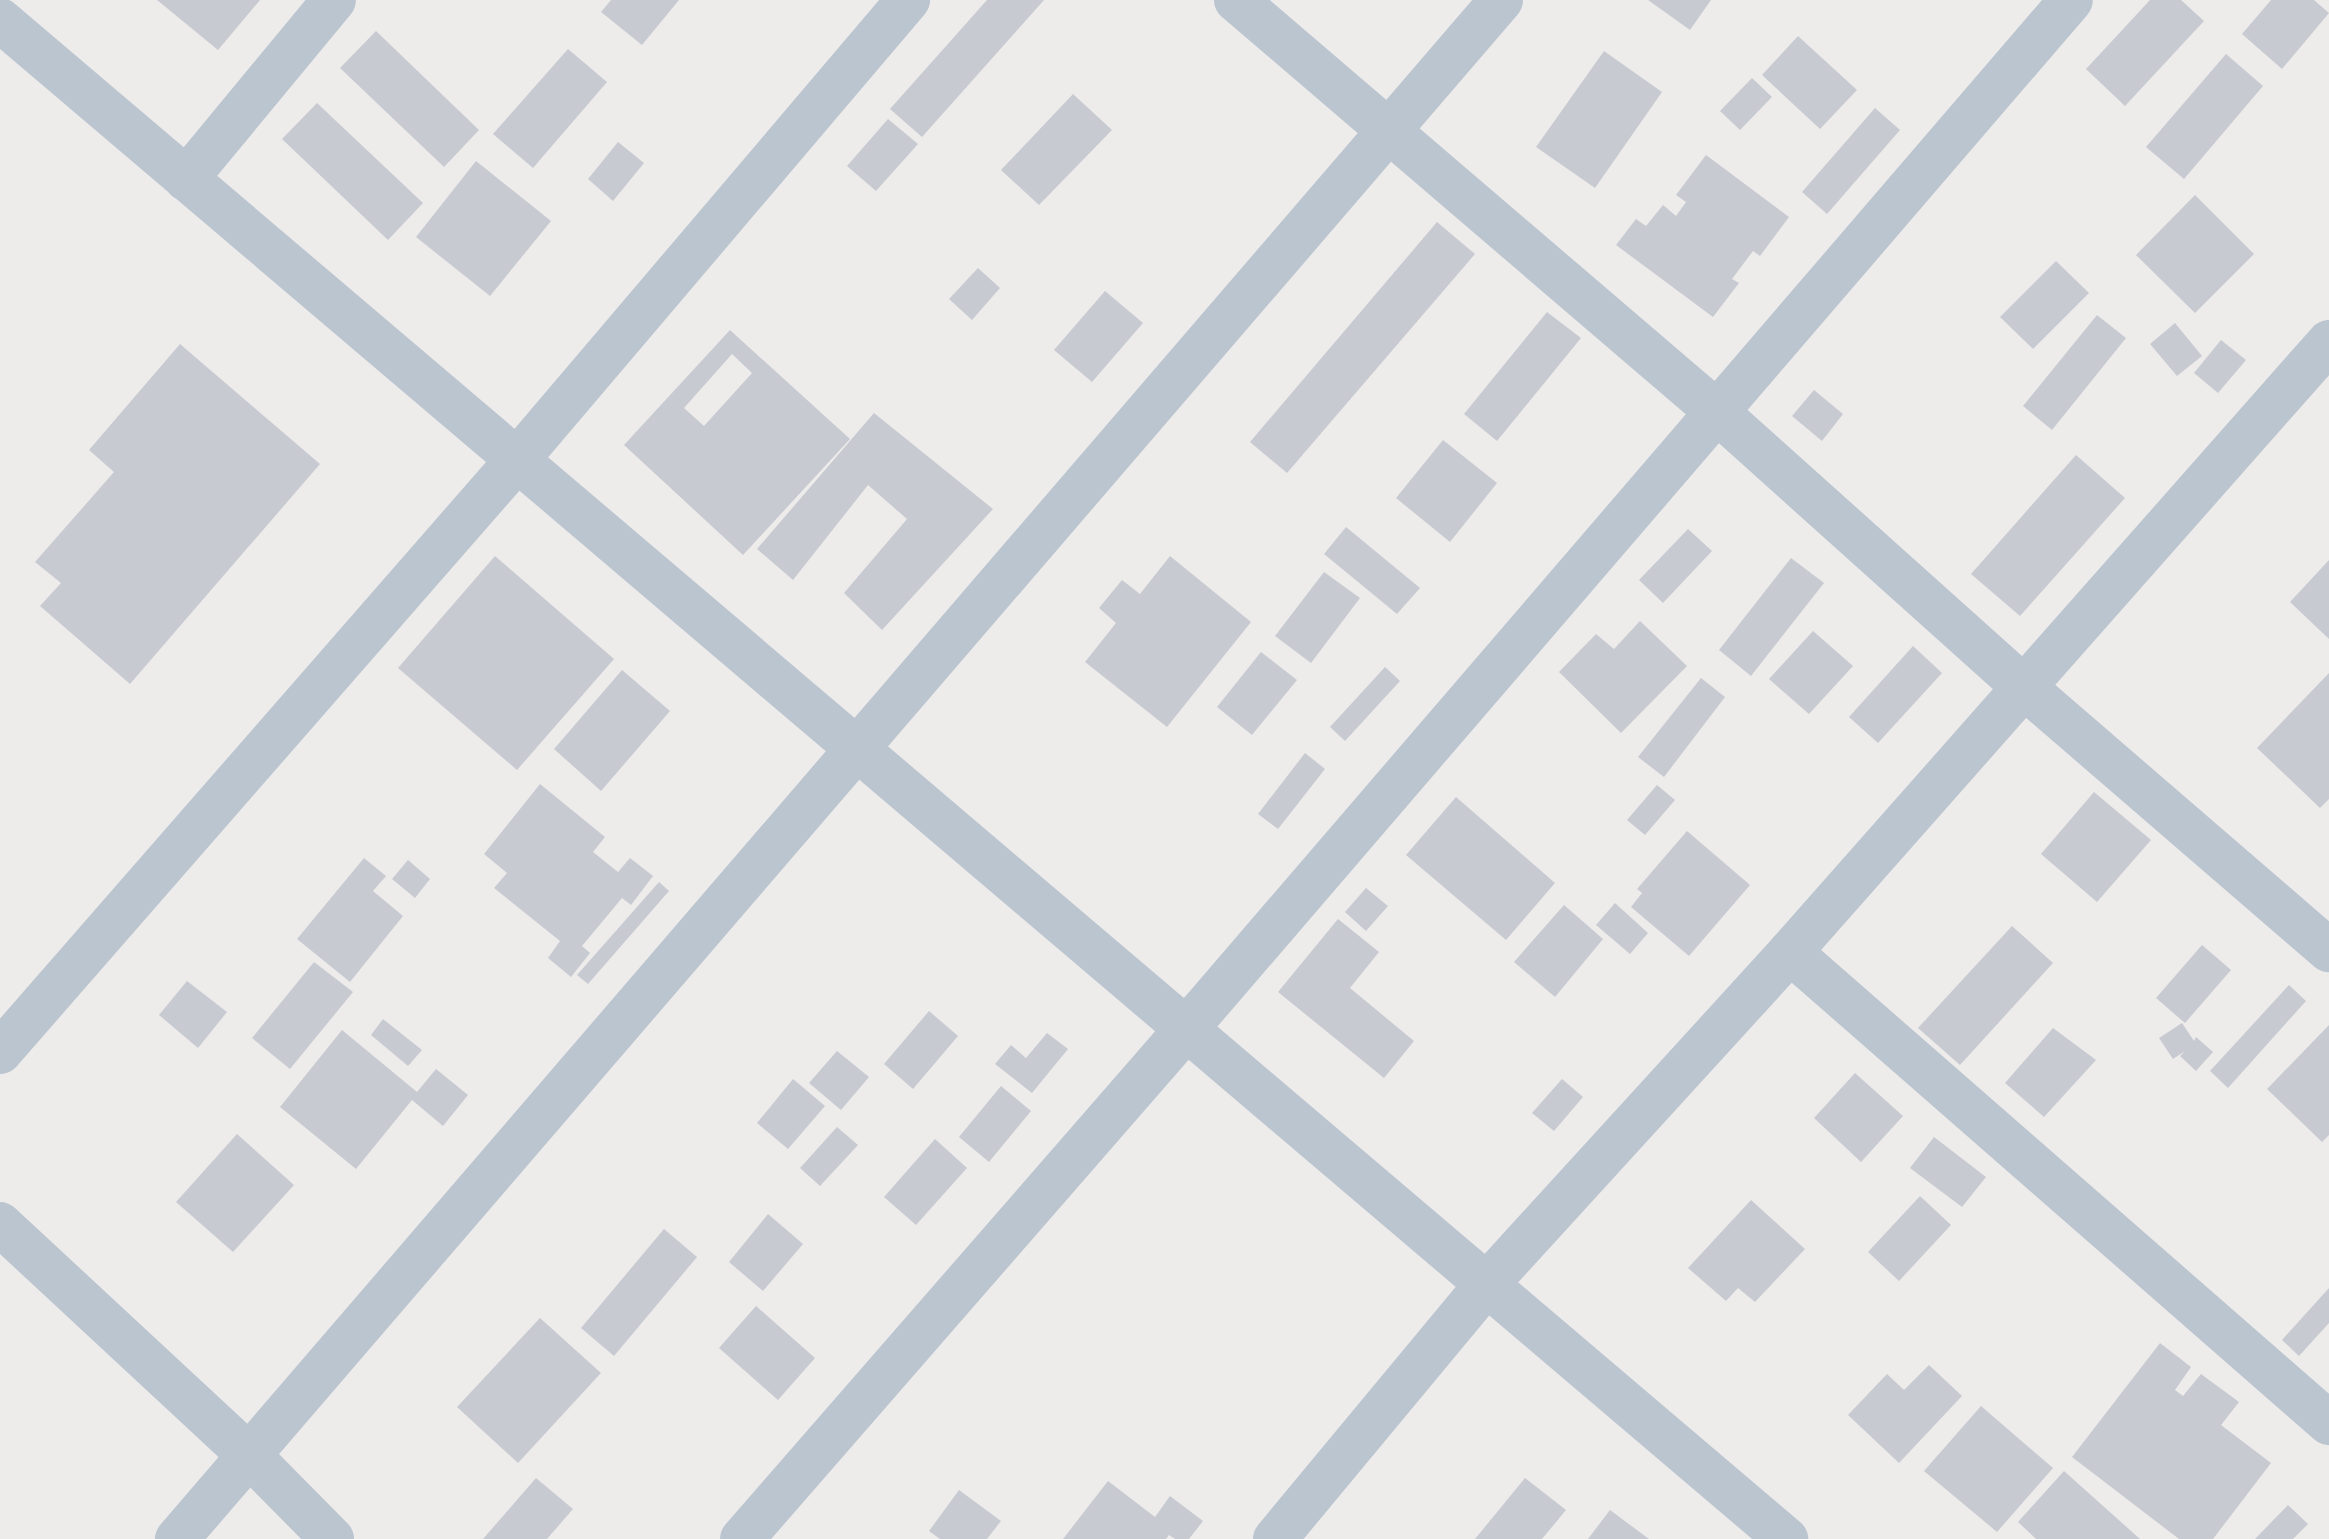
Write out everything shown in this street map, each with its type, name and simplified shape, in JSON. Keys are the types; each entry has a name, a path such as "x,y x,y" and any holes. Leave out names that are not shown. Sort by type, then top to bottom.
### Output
{"street":[{"path":"186,179 334,0"},
{"path":"0,1052 517,460 908,0"},
{"path":"1236,0 1717,412 2024,687 2329,950"},
{"path":"177,1539 1501,0"},
{"path":"742,1539 1188,1027 2071,0"},
{"path":"0,20 856,749 1188,1027 1786,1539"},
{"path":"1275,1539 1486,1285 1790,952 2326,352"},
{"path":"1790,952 2329,1423"},
{"path":"0,1224 249,1455 332,1539"}],"building":[{"path":"157,0 260,0 218,50"},
{"path":"611,0 679,0 642,45 601,12"},
{"path":"987,0 1044,0 922,137 890,109"},
{"path":"1648,0 1711,0 1690,30"},
{"path":"2150,0 2181,0 2204,21 2125,106 2086,69"},
{"path":"2271,0 2314,0 2329,13 2282,69 2242,34"},
{"path":"376,31 479,130 444,167 340,68"},
{"path":"1798,36 1857,90 1820,129 1762,75"},
{"path":"568,49 607,82 533,168 493,134"},
{"path":"1604,51 1662,92 1595,188 1536,147"},
{"path":"2226,54 2263,86 2184,179 2146,147"},
{"path":"1752,78 1772,97 1740,130 1720,111"},
{"path":"1073,94 1112,130 1039,205 1001,170"},
{"path":"317,103 423,203 388,240 282,139"},
{"path":"1875,108 1900,130 1827,214 1802,192"},
{"path":"888,119 918,144 876,191 847,166"},
{"path":"618,142 644,163 613,201 588,179"},
{"path":"1706,155 1789,217 1760,256 1753,251 1732,279 1739,283 1713,317 1616,245 1636,219 1646,226 1663,205 1676,216 1686,202 1676,195"},
{"path":"476,161 551,221 490,296 416,237"},
{"path":"2195,195 2254,254 2195,313 2136,255"},
{"path":"1437,222 1475,254 1287,473 1250,442"},
{"path":"2056,261 2089,293 2033,349 2000,317"},
{"path":"978,268 1000,288 972,320 949,299"},
{"path":"1105,291 1143,323 1092,382 1054,350"},
{"path":"1547,312 1581,338 1497,441 1464,414"},
{"path":"2097,315 2126,338 2052,430 2023,406"},
{"path":"2175,323 2202,356 2177,376 2150,344"},
{"path":"730,330 850,439 743,555 624,445","holes":["732,354 752,373 704,426 684,408"]},
{"path":"2221,340 2246,360 2218,393 2194,373"},
{"path":"180,344 320,464 130,684 40,606 61,583 35,562 114,472 89,450"},
{"path":"1814,390 1843,414 1822,441 1792,416"},
{"path":"874,413 993,509 882,630 844,593 907,519 868,485 793,580 757,549"},
{"path":"1443,440 1497,483 1450,542 1396,498"},
{"path":"2076,455 2125,498 2020,616 1971,574"},
{"path":"1346,527 1420,588 1397,614 1324,554"},
{"path":"1688,529 1712,551 1663,603 1639,580"},
{"path":"495,556 614,659 517,770 398,668"},
{"path":"1170,556 1251,622 1167,727 1085,662 1116,623 1099,608 1122,580 1140,594"},
{"path":"1791,558 1824,583 1751,676 1719,650"},
{"path":"2329,560 2329,639 2290,602"},
{"path":"1324,572 1360,598 1311,663 1275,636"},
{"path":"1640,621 1687,666 1621,733 1559,672 1596,634 1614,649"},
{"path":"1813,631 1853,666 1809,714 1769,679"},
{"path":"1913,646 1942,673 1878,743 1849,717"},
{"path":"1261,652 1297,680 1252,735 1217,707"},
{"path":"1385,667 1400,681 1345,741 1330,727"},
{"path":"622,670 670,711 601,791 554,749"},
{"path":"2329,673 2329,799 2320,808 2257,748"},
{"path":"1701,678 1725,697 1664,777 1638,757"},
{"path":"1305,753 1325,769 1278,829 1258,814"},
{"path":"540,784 605,837 593,852 618,872 630,858 653,876 631,905 622,898 582,946 590,953 571,977 548,958 560,941 494,888 507,873 484,854"},
{"path":"1657,785 1675,800 1645,835 1627,820"},
{"path":"2094,792 2151,840 2097,902 2041,854"},
{"path":"1456,797 1555,883 1506,940 1406,855"},
{"path":"1687,831 1750,885 1689,956 1631,907 1642,893 1637,889"},
{"path":"364,858 386,876 373,891 403,916 350,982 297,939"},
{"path":"408,860 430,879 415,898 392,879"},
{"path":"659,882 669,891 588,984 577,975"},
{"path":"1366,888 1388,906 1366,931 1345,912"},
{"path":"1615,903 1648,933 1630,954 1596,925"},
{"path":"1564,905 1603,939 1555,997 1514,962"},
{"path":"1338,919 1379,952 1350,988 1414,1041 1384,1078 1278,992"},
{"path":"2012,926 2053,963 1960,1065 1918,1028"},
{"path":"2202,945 2231,970 2185,1023 2156,998"},
{"path":"314,962 353,992 290,1069 252,1038"},
{"path":"187,981 227,1012 198,1048 159,1015"},
{"path":"2289,985 2306,1001 2228,1088 2210,1071"},
{"path":"929,1011 958,1036 913,1089 884,1064"},
{"path":"383,1019 422,1050 408,1066 371,1035"},
{"path":"2182,1023 2194,1041 2196,1037 2213,1052 2196,1071 2180,1056 2185,1051 2173,1059 2159,1038"},
{"path":"2329,1025 2329,1135 2322,1142 2267,1089"},
{"path":"2053,1028 2096,1060 2044,1117 2005,1083"},
{"path":"342,1030 417,1092 436,1069 468,1095 443,1126 412,1100 356,1169 280,1107"},
{"path":"1047,1033 1068,1049 1032,1093 995,1064 1011,1045 1026,1058"},
{"path":"837,1051 869,1077 841,1110 809,1083"},
{"path":"1855,1073 1903,1116 1861,1162 1814,1118"},
{"path":"793,1079 825,1106 788,1149 757,1123"},
{"path":"1562,1079 1583,1097 1554,1131 1532,1113"},
{"path":"1001,1086 1031,1111 989,1162 959,1137"},
{"path":"837,1127 858,1145 820,1186 800,1168"},
{"path":"237,1134 294,1185 233,1252 176,1202"},
{"path":"1934,1137 1986,1177 1962,1207 1910,1168"},
{"path":"935,1139 967,1168 916,1225 884,1197"},
{"path":"1920,1196 1951,1225 1899,1281 1868,1252"},
{"path":"1751,1200 1805,1249 1755,1302 1738,1288 1726,1301 1688,1268"},
{"path":"768,1214 803,1244 763,1291 729,1262"},
{"path":"664,1229 697,1257 614,1356 581,1328"},
{"path":"2329,1288 2329,1323 2299,1356 2282,1340"},
{"path":"756,1306 815,1358 778,1400 719,1348"},
{"path":"540,1318 601,1373 518,1463 457,1407"},
{"path":"2160,1343 2191,1367 2175,1390 2183,1396 2201,1374 2239,1402 2221,1425 2271,1463 2213,1539 2179,1539 2072,1457"},
{"path":"1929,1365 1962,1396 1899,1463 1848,1415 1887,1374 1904,1390"},
{"path":"1981,1406 2053,1468 1997,1532 1924,1471"},
{"path":"2064,1471 2140,1539 2036,1539 2018,1522"},
{"path":"536,1478 573,1509 547,1539 483,1539"},
{"path":"1525,1478 1566,1510 1542,1539 1475,1539"},
{"path":"1108,1481 1155,1517 1170,1496 1203,1521 1189,1539 1175,1539 1169,1535 1166,1539 1063,1539"},
{"path":"959,1490 1001,1521 987,1539 940,1539 929,1531"},
{"path":"2288,1505 2308,1524 2293,1539 2255,1539"},
{"path":"1610,1510 1649,1539 1588,1539"}]}
